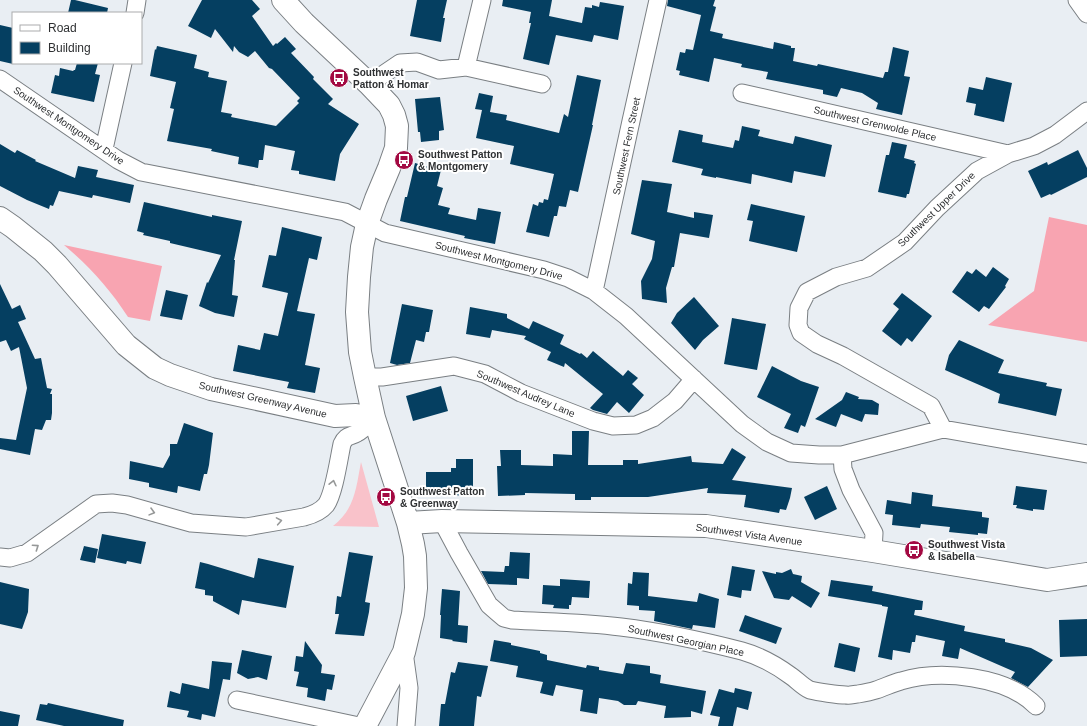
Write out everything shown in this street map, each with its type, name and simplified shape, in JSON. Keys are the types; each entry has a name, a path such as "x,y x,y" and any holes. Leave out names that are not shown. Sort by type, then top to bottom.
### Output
{"main road":[{"path":"283,0 304,23 369,84 389,105 397,126 396,148 367,224 362,247 358,277 357,312 360,352 374,418 408,522 415,556 416,588 413,614 404,652 365,726"},
{"name":"Southwest Greenway Avenue","path":"0,218 43,251 57,265 126,345 155,368 170,375 211,388 335,416 356,415 374,418"},
{"name":"Southwest Vista Avenue","path":"408,522 442,521 706,526 873,551 1047,580 1087,574"}],"street":[{"path":"135,12 137,0"},
{"path":"466,67 482,0"},
{"name":"Southwest Fern Street","path":"594,291 658,0"},
{"path":"1077,0 1087,14"},
{"path":"369,84 400,63 417,62 439,70 466,67 542,84"},
{"path":"104,149 123,64"},
{"name":"Southwest Montgomery Drive","path":"0,79 118,160 141,172 344,212 385,233 544,270 568,278 594,291 626,316 742,424 767,442 791,453 842,455 943,429 1087,454"},
{"name":"Southwest Grenwolde Place","path":"742,93 1008,154"},
{"name":"Southwest Upper Drive","path":"943,429 931,406 843,356 817,344 801,333 798,325 799,308 807,292 836,277 867,268 905,242 976,171 1008,154 1034,146 1050,138 1087,111"},
{"name":"Southwest Audrey Lane","path":"365,377 382,377 454,366 485,374 521,393 593,421 613,426 636,425 653,418 675,401 694,379"},
{"path":"0,557 10,558 27,553 96,504 112,503 127,505 191,523 246,527 304,517 313,514 326,505 332,490 344,439 358,433 374,418"},
{"path":"842,455 843,469 851,490 874,532 873,551"},
{"name":"Southwest Georgian Place","path":"442,521 489,605 504,618 512,620 568,622 620,627 711,644 759,656 789,674 809,690 847,696 874,691 903,680 951,675 998,684 1017,692 1030,700 1036,706"},
{"path":"404,652 409,688 406,726"},
{"path":"237,700 359,726"}],"shaded area":[{"path":"1049,217 1087,225 1087,342 988,325 1034,291"},
{"path":"64,245 162,266 150,321 128,317 99,278"},
{"path":"361,462 379,527 333,526 346,512 350,505 356,489"}],"building":[{"path":"71,0 108,8 107,12 68,12"},
{"path":"202,0 252,0 260,9 252,16 273,46 285,37 296,49 291,53 314,77 313,79 333,99 328,104 359,124 340,154 335,181 299,174 299,171 291,170 295,151 265,145 263,160 259,160 258,168 238,164 239,157 211,151 212,149 167,141 174,109 170,108 176,82 150,76 155,49 156,50 157,46 197,55 194,68 209,72 208,77 227,81 221,112 232,114 231,117 276,126 299,103 297,101 300,98 272,69 269,68 255,51 248,57 239,52 234,46 233,52 215,29 211,38 188,26"},
{"path":"417,0 447,0 443,18 445,18 441,42 410,36"},
{"path":"503,0 552,0 549,16 582,23 585,7 592,8 592,5 599,7 600,2 624,6 618,40 594,35 592,42 556,35 549,65 523,59 531,23 529,23 531,12 502,6"},
{"path":"668,0 715,0 713,6 716,7 710,31 723,34 722,38 773,49 774,42 791,46 791,48 795,48 793,61 817,66 818,64 883,78 885,72 888,72 893,47 909,51 904,76 910,77 902,115 876,109 878,103 862,93 841,88 837,97 823,94 823,90 766,79 768,72 741,67 742,64 714,58 709,82 679,75 680,71 676,70 680,52 685,53 686,49 693,50 701,15 667,6"},
{"path":"0,25 12,28 12,64 0,61"},
{"path":"77,64 98,64 95,74 100,75 94,102 51,93 55,75 59,76 60,68 73,71 75,70"},
{"path":"577,75 601,80 593,125 578,192 570,190 566,207 559,206 557,216 554,216 549,237 526,232 533,204 538,206 539,202 543,203 544,199 548,200 554,174 510,164 514,146 476,138 482,110 475,109 479,93 493,96 490,112 507,115 506,120 559,133 564,114 568,117"},
{"path":"986,77 1012,83 1004,122 974,115 976,104 966,102 969,87 983,90"},
{"path":"440,97 444,130 439,131 439,140 421,142 420,132 418,132 415,99"},
{"path":"742,126 760,130 758,136 793,144 795,136 832,145 825,177 794,171 792,183 752,174 751,184 701,175 703,169 672,162 679,130 703,135 702,142 733,148 735,140 739,141"},
{"path":"892,142 907,145 904,158 915,161 914,163 916,164 909,194 907,194 906,198 878,192 886,155 889,155"},
{"path":"0,144 15,153 17,150 36,160 35,161 75,178 78,166 98,170 96,177 134,185 130,203 93,195 92,198 59,191 53,206 50,205 49,209 27,200 0,186"},
{"path":"1078,150 1087,168 1087,177 1051,195 1050,194 1041,198 1028,171 1047,162 1048,165"},
{"path":"415,163 441,170 437,186 443,188 438,205 450,208 448,214 476,220 478,208 501,212 495,244 464,238 465,236 400,221"},
{"path":"642,180 672,184 667,212 694,218 694,212 713,215 709,238 680,233 674,267 672,267 666,288 667,303 642,299 641,281 652,259 655,241 631,234"},
{"path":"144,202 212,217 212,215 242,221 234,260 232,295 238,296 234,317 215,313 199,306 207,282 208,283 221,255 170,243 170,241 143,235 144,233 137,231"},
{"path":"751,204 805,216 797,252 749,241 753,221 747,220"},
{"path":"282,227 322,237 317,260 309,258 297,311 315,314 305,365 320,368 315,393 287,388 289,382 233,371 238,345 260,350 264,333 278,336 288,293 262,287 269,255 276,256"},
{"path":"993,267 1009,279 1005,286 1006,287 989,309 984,306 979,312 952,292 967,271 972,274 976,269 986,277"},
{"path":"0,284 12,309 20,305 26,319 18,322 35,359 41,358 47,388 52,389 50,394 52,394 51,420 46,420 42,430 35,429 30,455 0,449 0,438 16,440 27,388 19,347 11,351 6,340 0,342"},
{"path":"166,290 188,295 182,320 160,316"},
{"path":"902,293 932,316 912,342 907,338 901,346 882,331 899,309 893,304"},
{"path":"694,297 719,326 703,340 695,350 671,323 677,313"},
{"path":"402,304 433,310 429,332 426,332 424,342 416,340 410,363 397,365 390,363"},
{"path":"470,307 507,314 507,318 529,329 533,321 564,335 560,344 580,354 581,353 587,358 593,351 623,376 628,370 638,378 632,384 644,395 629,413 617,402 607,414 593,410 590,408 603,394 565,363 564,367 547,360 551,352 524,339 526,336 492,330 490,338 466,334"},
{"path":"732,318 766,324 757,370 724,364"},
{"path":"959,340 1004,360 998,373 1047,383 1046,386 1062,389 1056,416 998,403 1000,394 945,370 949,355"},
{"path":"772,366 801,381 819,387 805,427 801,425 798,433 784,428 791,414 757,397"},
{"path":"441,386 448,411 413,421 406,396"},
{"path":"846,392 859,397 858,399 872,400 879,404 878,415 865,414 862,422 841,414 836,427 815,419 842,400"},
{"path":"184,423 213,433 207,474 204,474 200,491 178,486 177,493 149,487 149,483 129,479 130,461 163,468 170,455 170,444 177,444"},
{"path":"572,431 589,431 588,465 623,465 623,460 638,460 638,464 691,456 692,462 723,464 732,448 746,457 732,480 792,488 786,510 780,509 779,513 744,507 746,495 707,493 708,488 648,497 591,497 591,500 575,500 575,494 525,493 525,495 498,496 497,466 501,466 500,450 521,450 521,465 553,466 553,454 572,455"},
{"path":"456,459 473,459 473,496 450,495 450,489 426,488 426,472 451,472 451,468 456,468"},
{"path":"827,486 837,509 815,520 804,497"},
{"path":"1016,486 1047,490 1044,510 1033,509 1033,511 1016,508 1017,505 1013,505"},
{"path":"912,492 933,495 932,506 982,512 982,517 989,518 987,534 978,533 978,535 949,532 950,527 921,524 920,528 892,525 893,515 885,514 887,500 911,504"},
{"path":"102,534 146,542 141,564 127,561 126,564 97,558"},
{"path":"84,546 98,549 95,563 80,560"},
{"path":"349,552 373,556 365,602 370,603 364,636 335,634 339,614 335,614 337,596 341,597"},
{"path":"510,552 530,553 529,579 517,578 517,585 488,584 481,571 504,572 505,566 509,566"},
{"path":"258,558 294,566 286,608 242,600 239,615 213,601 213,596 205,595 205,590 195,588 200,562 254,578"},
{"path":"732,566 755,570 751,591 742,590 741,598 727,595"},
{"path":"791,569 793,574 802,576 801,582 820,593 811,608 792,596 789,600 774,598 762,571 776,574 776,572 782,573"},
{"path":"633,572 649,573 648,596 697,602 699,593 719,599 715,628 693,625 692,629 654,621 655,611 639,610 639,606 627,605 628,583 632,584"},
{"path":"560,579 590,581 589,598 572,597 569,609 553,608 554,605 542,604 543,585 560,586"},
{"path":"831,580 873,586 872,591 923,601 922,610 915,610 914,615 965,626 964,631 1005,639 1005,642 1031,648 1053,660 1028,687 1011,678 1015,672 960,648 958,659 942,656 945,641 916,635 915,642 912,642 910,653 893,650 892,660 878,657 888,607 828,596"},
{"path":"0,582 29,589 28,612 22,629 0,624"},
{"path":"442,589 460,591 458,625 468,626 467,643 440,638"},
{"path":"745,615 782,628 776,644 739,631"},
{"path":"1087,619 1087,656 1060,657 1059,620"},
{"path":"494,640 540,651 540,653 547,655 547,660 586,668 587,665 599,667 599,670 623,674 626,663 650,666 650,673 661,675 660,683 706,691 702,714 691,711 691,717 664,718 666,706 638,701 636,705 624,705 618,701 599,698 597,714 580,711 583,690 556,685 553,696 540,693 543,682 516,677 518,666 490,661"},
{"path":"305,641 322,665 321,673 335,675 332,690 327,689 325,701 307,697 308,688 296,686 299,672 294,671 296,656 303,657"},
{"path":"839,643 860,648 855,672 834,667"},
{"path":"242,650 272,656 267,680 258,677 248,679 237,673"},
{"path":"212,661 232,663 230,680 223,679 215,717 202,714 201,720 187,717 189,711 167,707 170,691 180,694 182,683 209,689"},
{"path":"458,662 488,666 481,697 477,696 474,726 439,726 441,704 445,704 451,672 455,673"},
{"path":"735,688 752,692 748,710 737,707 733,726 718,726 720,717 710,715 719,689 734,693"},
{"path":"48,703 124,720 123,726 64,726 36,720 40,704 47,705"},
{"path":"0,711 20,715 18,726 0,726"}],"place":[{"name":"Southwest Patton & Homar","path":"339,78"},
{"name":"Southwest Patton & Montgomery","path":"404,160"},
{"name":"Southwest Patton & Greenway","path":"386,497"},
{"name":"Southwest Vista & Isabella","path":"914,550"}]}
